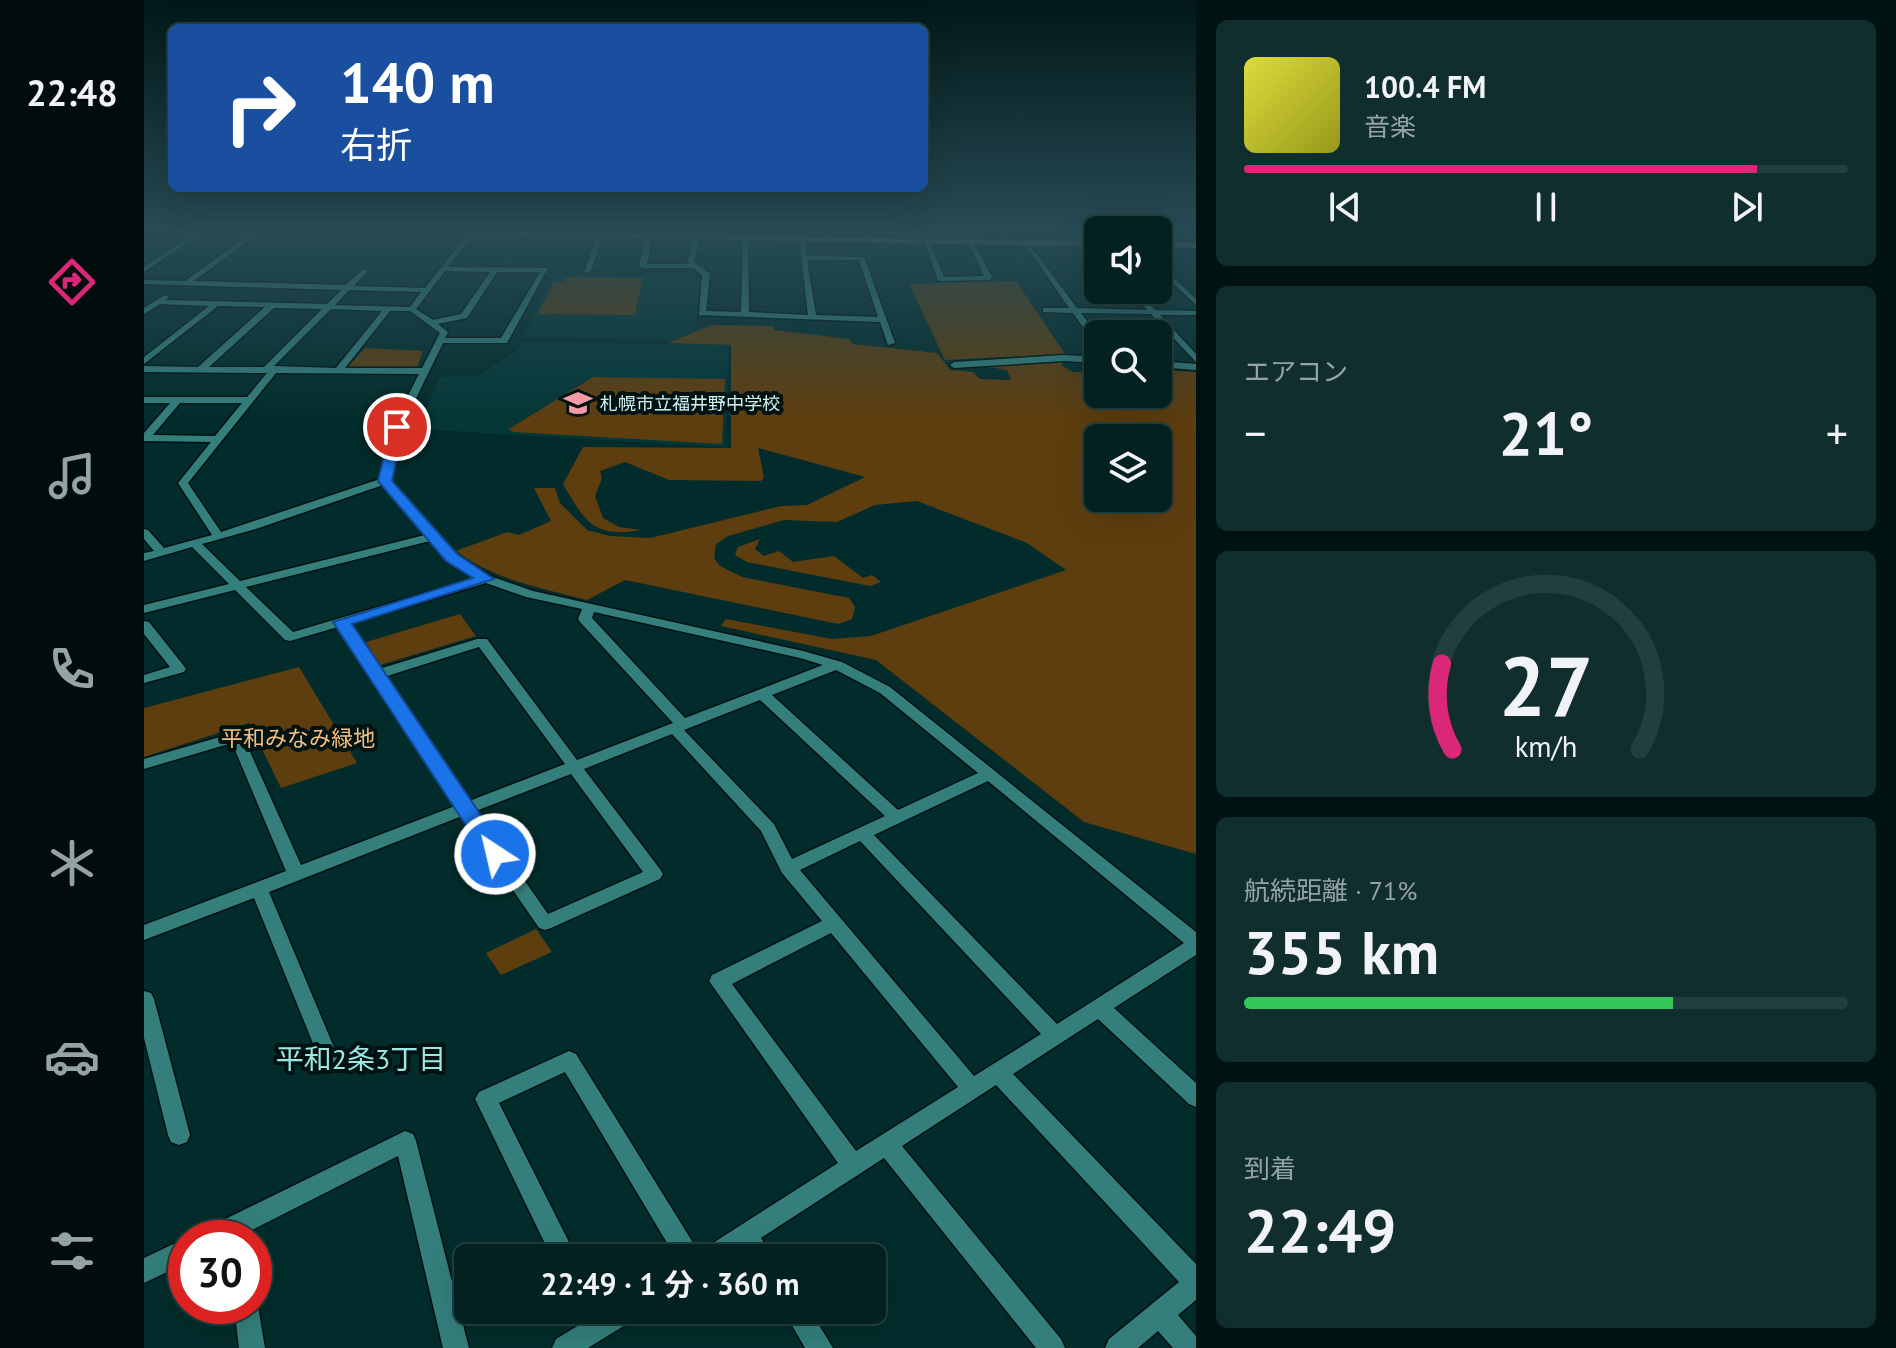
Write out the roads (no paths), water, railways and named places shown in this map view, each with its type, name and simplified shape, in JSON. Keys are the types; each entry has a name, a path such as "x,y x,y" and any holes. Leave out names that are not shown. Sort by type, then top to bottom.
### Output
{"street":[{"path":"144,312 169,295"},
{"path":"219,537 183,483 271,369 341,295"},
{"path":"412,309 422,295"},
{"path":"432,323 464,316 478,295"},
{"path":"440,340 504,341 531,295"},
{"path":"704,295 702,313 883,320"},
{"path":"745,295 745,315"},
{"path":"809,295 812,318"},
{"path":"875,295 891,343"},
{"path":"1063,295 1084,323"},
{"path":"158,302 412,309 444,332 397,427 385,481"},
{"path":"144,361 216,304"},
{"path":"1145,304 1196,359"},
{"path":"201,369 272,305"},
{"path":"339,370 388,308"},
{"path":"1046,310 1196,313"},
{"path":"954,365 1084,359"},
{"path":"1172,365 1196,367"},
{"path":"144,369 424,371"},
{"path":"144,400 250,400"},
{"path":"177,400 145,438 219,439"},
{"path":"385,481 451,558 486,579 530,594 837,665 885,690 1196,944 1101,1009 852,1164 733,1244"},
{"path":"144,557 219,537 385,481"},
{"path":"144,532 161,552"},
{"path":"144,609 433,537"},
{"path":"195,544 290,637 486,579"},
{"path":"589,608 585,619 768,828 788,868 973,1090"},
{"path":"341,622 462,807 545,923 654,874 482,642 376,675"},
{"path":"144,625 179,669 144,679"},
{"path":"144,933 462,807 837,665"},
{"path":"762,694 896,817"},
{"path":"144,764 237,737 296,874"},
{"path":"788,868 990,774"},
{"path":"863,834 1056,1037"},
{"path":"259,889 328,1057"},
{"path":"833,924 719,981 852,1164"},
{"path":"144,999 179,1135"},
{"path":"1101,1009 1196,1097"},
{"path":"558,1244 486,1099 569,1060 681,1244"},
{"path":"999,1074 1196,1283 1118,1348"},
{"path":"258,1220 405,1141 456,1348"},
{"path":"886,1143 1052,1348"},
{"path":"746,1236 751,1244"},
{"path":"144,1271 168,1259"},
{"path":"1160,1314 1190,1348"},
{"path":"249,1324 252,1348"},
{"path":"565,1348 589,1324"},
{"path":"804,1324 820,1348"}],"place":[{"name":"札幌市立福井野中学校","path":"578,403"}],"district":[{"name":"平和2条3丁目","path":"361,1058"}],"park label":[{"name":"平和みなみ緑地","path":"298,738"}]}
